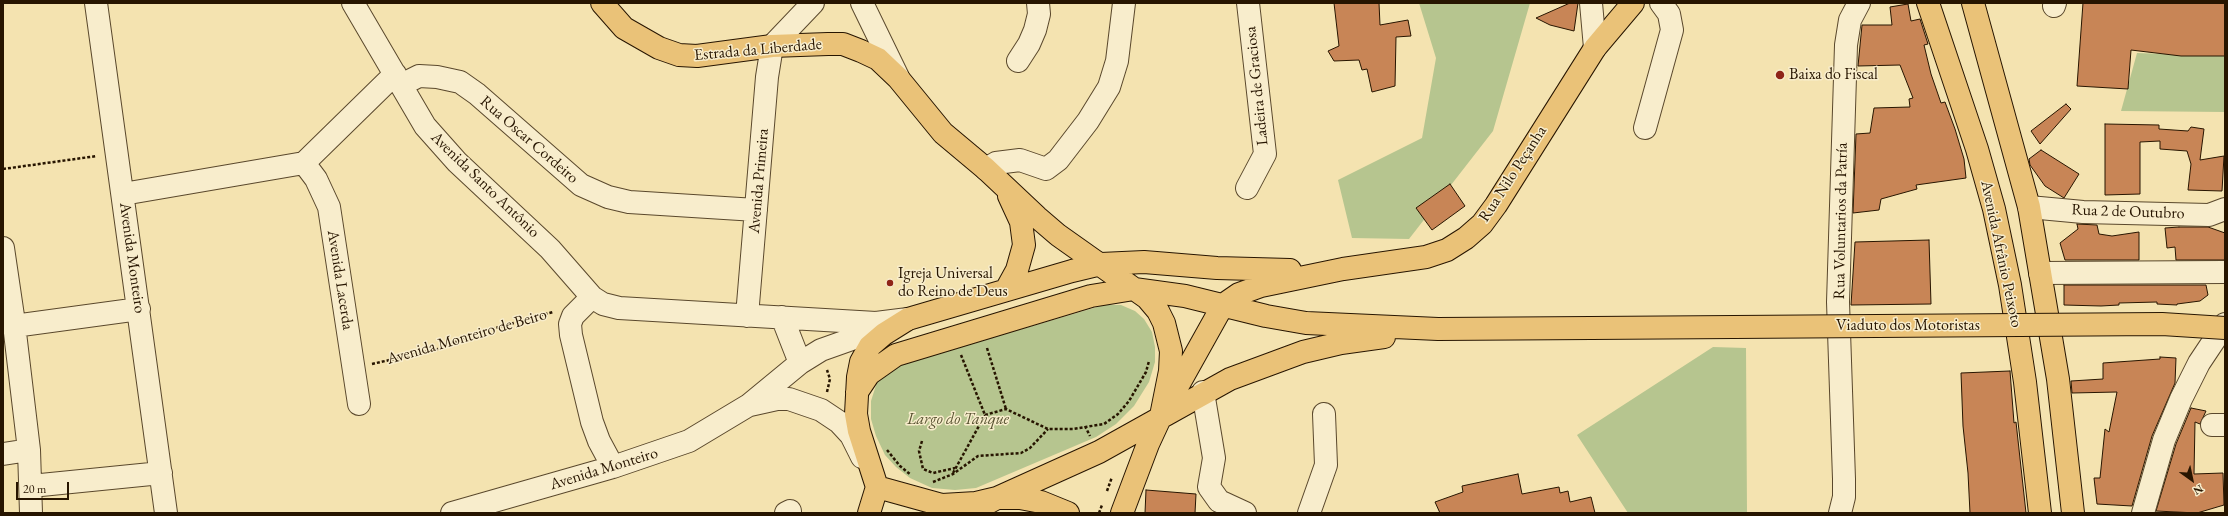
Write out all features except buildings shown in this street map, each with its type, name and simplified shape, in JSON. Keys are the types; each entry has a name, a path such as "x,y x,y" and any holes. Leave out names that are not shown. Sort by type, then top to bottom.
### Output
{"main road":[{"name":"Estrada da Liberdade","path":"602,3 624,28 659,48 679,55 697,56 804,43 843,44 861,50 878,59 898,78 944,133 1058,235 1147,298 1158,311 1164,323 1171,351 1170,371 1161,416"},
{"name":"Rua Nilo Peçanha","path":"1224,305 1238,294 1261,286 1343,269 1426,257 1447,250 1482,224 1496,205 1595,48 1632,3"},
{"name":"Avenida Afrânio Peixoto","path":"1928,3 1977,149 1994,209 2010,285 2025,382 2040,513"},
{"name":"Avenida Afrânio Peixoto","path":"1974,3 2029,207 2058,379 2073,513"},
{"path":"1002,184 1017,211 1024,244"},
{"path":"1006,290 1016,270 1024,244 1038,233 1058,235"},
{"name":"Rua Nilo Peçanha","path":"1100,264 1144,262 1253,270 1343,269"},
{"path":"869,513 877,487 859,432 856,414 861,362 870,346 884,334 908,319 1100,264"},
{"path":"857,392 869,374 880,365 910,350 1090,296 1134,289 1185,296 1266,316 1306,323 1438,329"},
{"path":"1122,513 1148,444 1161,416 1224,305"},
{"name":"Viaduto dos Motoristas","path":"1438,329 2154,324 2225,328"},
{"path":"969,513 997,498 1099,452 1203,392 1250,371 1304,352 1341,343 1438,329"},
{"path":"877,487 942,505 976,503 997,498 1020,498 1041,502 1068,513"}],"street":[{"name":"Avenida Monteiro","path":"96,3 166,513"},
{"name":"Avenida Santo Antônio","path":"353,3 425,126 457,162 550,249 587,302"},
{"path":"772,46 813,3"},
{"path":"862,3 898,78"},
{"path":"1018,60 1029,44 1035,30 1039,14 1038,3"},
{"path":"986,169 996,163 1020,160 1046,168 1058,160 1088,121 1109,86 1117,62 1124,3"},
{"name":"Ladeira de Graciosa","path":"1247,188 1265,154 1248,3"},
{"path":"1591,3 1595,48"},
{"path":"1645,128 1672,30 1669,14 1661,3"},
{"name":"Rua Voluntarios da Patría","path":"1840,513 1844,497 1844,479 1838,302 1845,53 1850,20 1859,3"},
{"name":"Avenida Primeira","path":"747,316 767,77 772,46"},
{"name":"Rua Oscar Cordeiro","path":"304,163 398,79 419,76 437,77 460,82 477,94 581,185 608,197 629,202 756,210"},
{"path":"123,194 304,163"},
{"name":"Avenida Lacerda","path":"304,163 316,179 329,207 359,404"},
{"name":"Rua 2 de Outubro","path":"2029,207 2083,212 2220,216"},
{"path":"3,248 10,320 29,450 31,513"},
{"path":"2040,273 2225,272"},
{"path":"613,467 599,441 592,422 571,335 570,324 573,316 587,302 619,308 876,323 908,319"},
{"path":"10,320 139,309"},
{"path":"782,317 800,363"},
{"path":"749,405 800,363 821,350 851,338 908,319"},
{"path":"2143,513 2164,440 2181,399 2199,363 2225,324"},
{"path":"778,380 789,399"},
{"path":"1203,392 1214,458 1209,487 1219,501 1245,513"},
{"path":"749,405 777,399 789,399 821,410 839,422 850,435 877,487"},
{"name":"Avenida Monteiro","path":"452,513 613,467 689,441 749,405"},
{"path":"1309,513 1326,465 1324,414"},
{"path":"3,454 29,450"},
{"path":"31,486 161,473"}],"path":[{"path":"3,169 117,154"},
{"name":"Avenida Monteiro de Beiro","path":"354,368 442,348 474,334 587,302"},
{"path":"980,348 987,346 1006,409"},
{"path":"821,350 830,379 821,410"},
{"path":"967,352 961,354 984,415"},
{"path":"953,474 984,415 1006,409 1048,429 1073,429 1104,424 1118,414 1129,401 1146,372 1150,359"},
{"path":"928,481 933,482 953,474 978,456 1021,453 1030,448 1048,429"},
{"path":"922,441 919,451 924,469 932,473 956,468"},
{"path":"886,447 900,466 916,476"},
{"path":"1110,473 1112,477"}],"green space":[{"path":"1419,3 1530,3 1493,131 1409,239 1352,238 1338,180 1422,138 1436,58"},
{"path":"2137,53 2225,56 2225,112 2121,111"},
{"name":"Largo do Tanque","path":"1104,305 1121,305 1135,311 1144,319 1152,332 1155,347 1155,362 1149,382 1134,406 1116,424 1096,437 976,488 955,490 932,488 910,478 896,467 885,455 876,436 871,419 871,401 877,382 888,371 906,363"},
{"path":"1713,347 1746,348 1747,513 1628,513 1577,435"}],"place":[{"name":"Baixa do Fiscal","path":"1780,75"},
{"name":"Igreja Universal do Reino de Deus","path":"890,283"}]}
